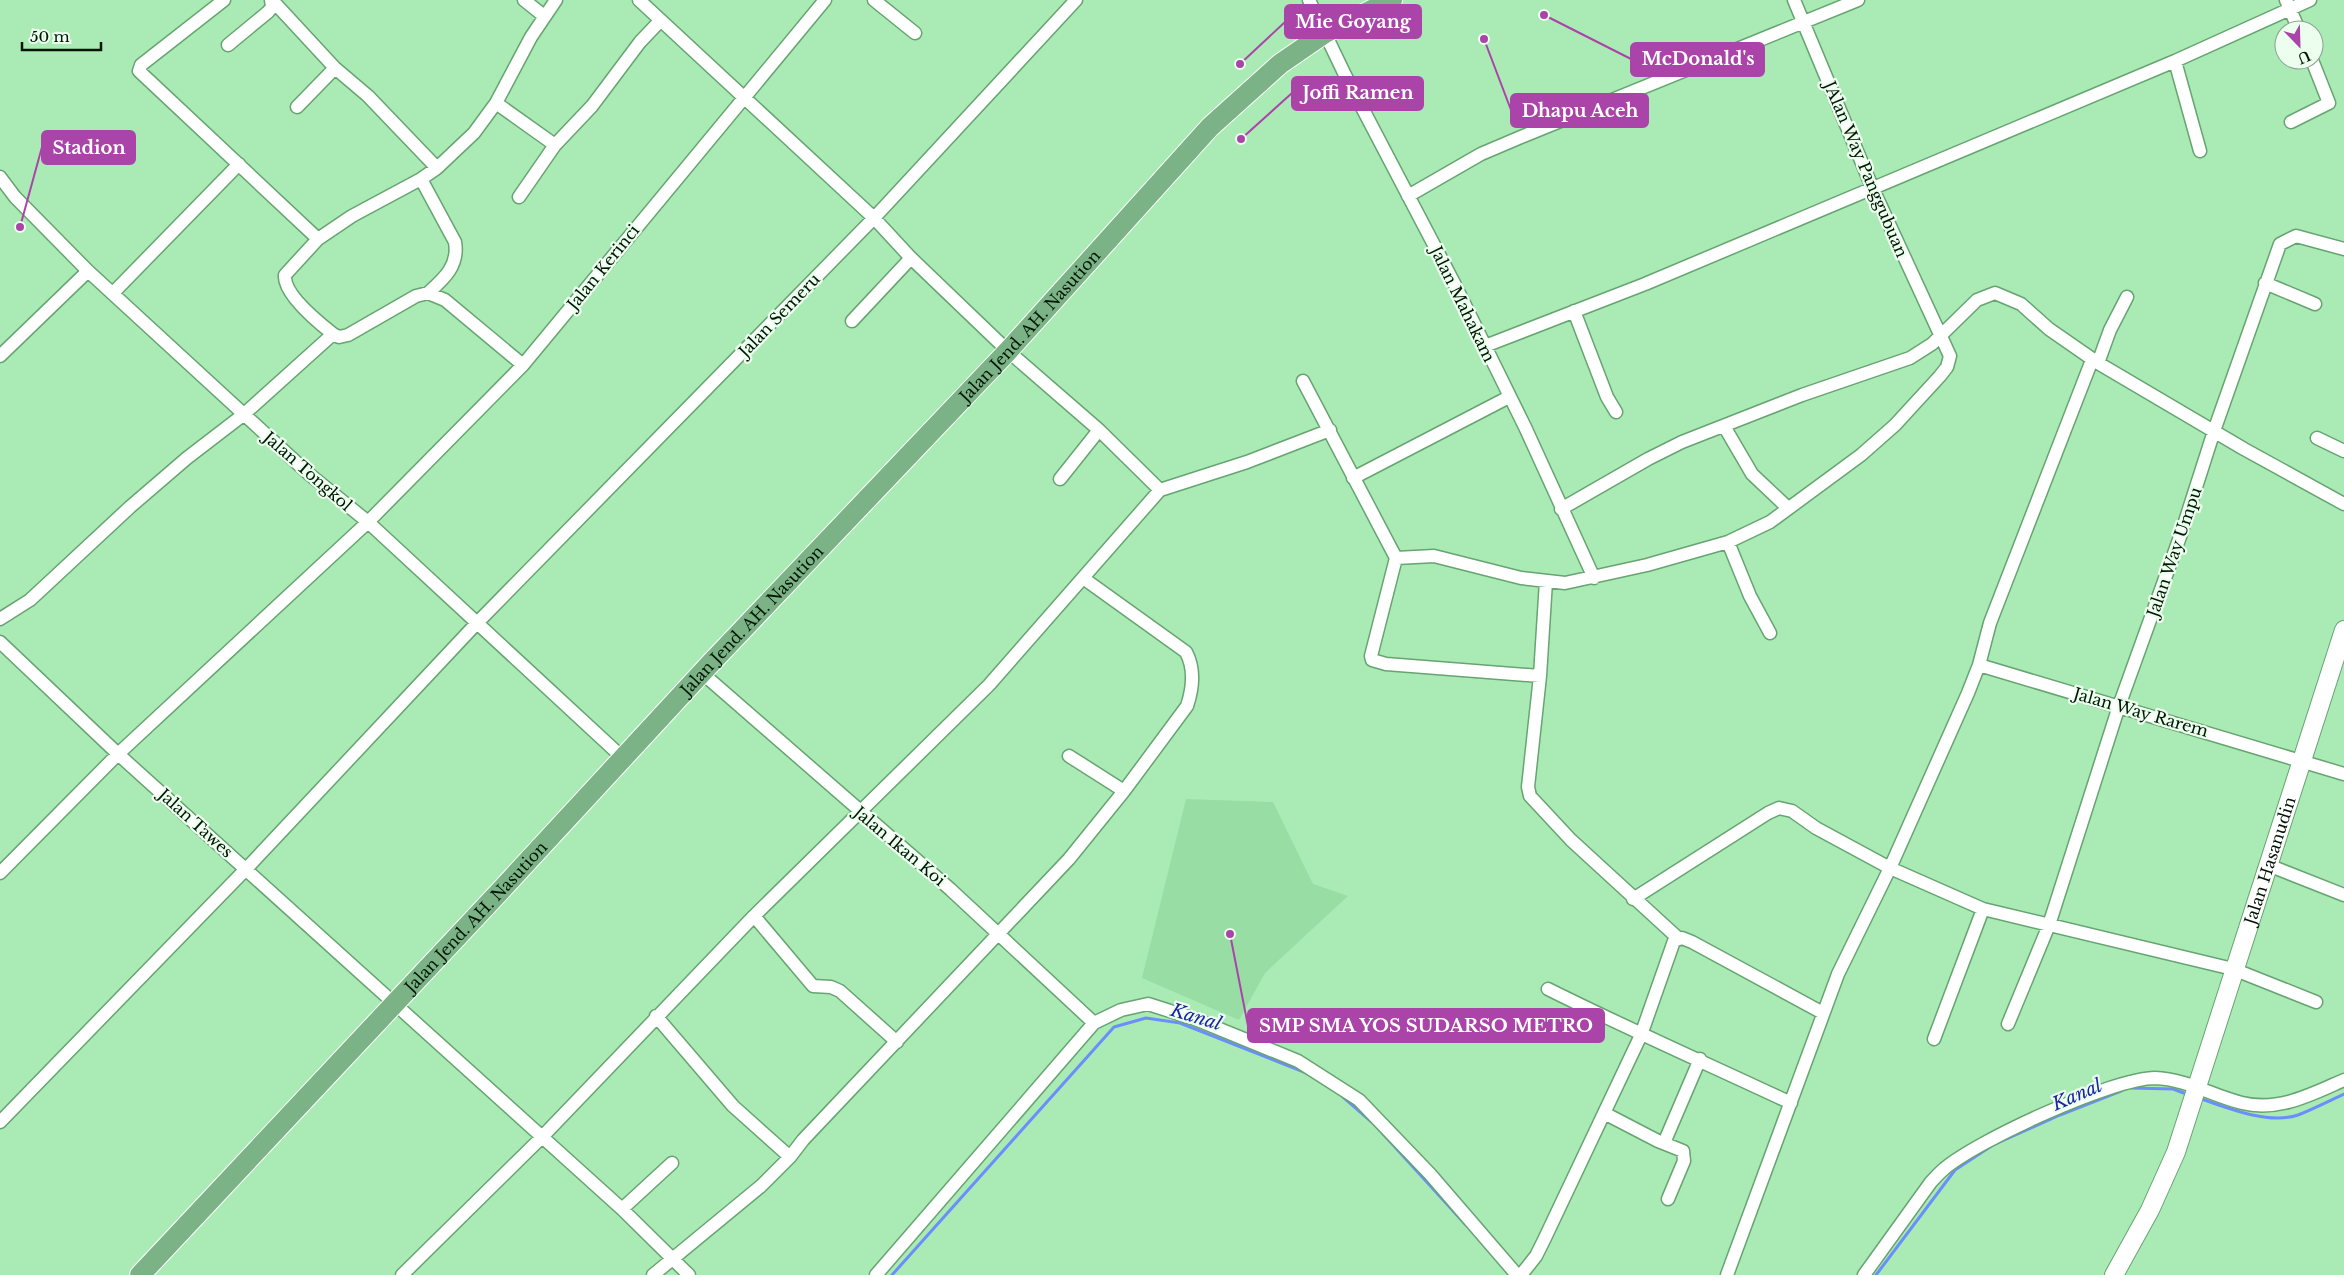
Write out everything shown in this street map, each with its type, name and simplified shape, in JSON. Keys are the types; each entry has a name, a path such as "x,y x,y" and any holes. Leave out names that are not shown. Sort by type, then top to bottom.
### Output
{"highway":[{"name":"Jalan Jend. AH. Nasution","path":"140,1275 308,1098 622,758 1008,351 1210,127 1280,64 1325,33 1392,0"}],"main road":[{"name":"Jalan Hasanudin","path":"2114,1275 2164,1179 2190,1109 2344,630"}],"street":[{"path":"224,0 139,69 140,73 318,238"},
{"path":"228,45 268,12 272,7 272,0"},
{"path":"272,0 335,68 368,96 437,168"},
{"path":"524,0 544,16"},
{"path":"421,179 454,242 456,252 451,268 441,282 428,292 416,296 348,335 339,337 333,334 293,297 284,282 285,275 318,238 352,216 421,179 437,168 474,133 496,103 531,37 556,0"},
{"path":"639,0 874,218 911,258 1008,351 1099,430 1160,490"},
{"name":"Jalan Kerinci","path":"0,873 118,754 368,522 523,365 826,0"},
{"path":"874,0 915,33"},
{"name":"Jalan Semeru","path":"0,1122 246,868 476,624 874,218 1076,0"},
{"name":"Jalan Mahakam","path":"1309,0 1455,285 1509,398 1525,427 1594,578"},
{"name":"JAlan Way Panggubuan","path":"1788,508 1868,449 1929,389 1949,361 1950,356 1872,187 1794,0"},
{"path":"1408,196 1481,154 1858,0"},
{"path":"1484,346 1645,284 2175,61 2288,5 2310,0"},
{"path":"2288,5 2295,20"},
{"path":"519,197 556,145 592,106 640,42 660,21"},
{"path":"2175,61 2200,151"},
{"path":"297,107 335,68"},
{"path":"2290,122 2329,103 2316,70"},
{"path":"496,103 556,145"},
{"path":"113,293 239,164"},
{"name":"Jalan Tongkol","path":"0,177 15,197 88,271 309,474 368,522 622,758"},
{"name":"Jalan Way Umpu","path":"2008,1024 2049,925 2119,706 2181,534 2214,431 2280,244 2288,238 2296,236 2344,249"},
{"path":"852,321 911,258"},
{"path":"0,356 88,271"},
{"path":"2265,283 2315,304"},
{"path":"428,292 445,300 523,365"},
{"path":"1561,509 1648,459 1724,426 1802,395 1910,358 1940,337 1977,300 1995,293 2021,304 2049,329 2095,362 2344,504"},
{"path":"1727,1275 1823,1013 1858,932 1890,868 1945,748 1979,666 1990,623 2095,362 2127,297"},
{"path":"1574,311 1607,397 1616,412"},
{"path":"0,619 30,600 180,464 244,415 333,334"},
{"path":"1304,381 1396,558 1371,656 1372,660 1386,664 1540,676"},
{"path":"1353,478 1509,398"},
{"path":"1396,558 1434,556 1521,578 1565,583 1594,578 1728,542 1770,522 1788,508 1752,474 1724,426"},
{"path":"1060,479 1099,430"},
{"path":"402,1275 542,1137 754,916 1002,670 1160,490 1247,462 1330,430"},
{"path":"2317,438 2344,451"},
{"path":"1728,542 1750,596 1770,633"},
{"path":"653,1275 761,1186 790,1157 803,1140 1069,859 1124,791 1186,706 1191,693 1192,669 1186,652 1083,578"},
{"path":"1546,581 1540,676 1528,787 1530,796 1571,840 1679,939 1692,942 1823,1013"},
{"name":"Jalan Tawes","path":"0,642 118,754 395,1002 674,1258 689,1275"},
{"name":"Jalan Way Rarem","path":"1979,666 2344,774"},
{"name":"Jalan Ikan Koi","path":"702,673 999,933 1094,1023"},
{"path":"1070,756 1124,791"},
{"path":"1633,898 1768,813 1779,808 1792,811 1816,828 1890,868 1983,909 2234,969 2316,1002"},
{"path":"2268,865 2344,895"},
{"path":"1934,1039 1983,909"},
{"path":"754,916 813,986 831,987 840,991 897,1042"},
{"path":"1521,1275 1536,1256 1544,1240 1641,1035 1673,944 1679,939"},
{"path":"1548,989 1641,1035 1700,1060 1791,1104"},
{"path":"876,1275 1094,1023 1120,1010 1148,1004 1196,1019 1298,1061 1359,1100 1430,1174 1517,1275"},
{"path":"656,1016 733,1106 790,1157"},
{"path":"1664,1143 1700,1060"},
{"path":"1864,1275 1931,1182 1944,1169 1986,1142 2061,1108 2126,1084 2154,1078 2243,1104 2265,1105 2295,1102 2344,1080"},
{"path":"1604,1113 1684,1151 1685,1157 1668,1198"},
{"path":"622,1210 672,1163"}],"shaded area":[{"path":"1186,799 1273,802 1313,884 1348,896 1265,973 1239,1020 1142,978"}],"waterway":[{"name":"Kanal","path":"892,1275 1114,1027 1146,1018 1180,1023 1309,1074"},
{"name":"Kanal","path":"2131,1088 2173,1089 2189,1095"},
{"name":"Kanal","path":"1876,1275 1955,1170 1993,1145 2060,1115 2121,1091"},
{"name":"Kanal","path":"2199,1098 2261,1117 2287,1118 2315,1108 2344,1094"},
{"name":"Kanal","path":"1343,1097 1374,1124 1465,1224"}],"place":[{"name":"McDonald's","path":"1544,15"},
{"name":"Dhapu Aceh","path":"1484,39"},
{"name":"Mie Goyang","path":"1240,64"},
{"name":"Joffi Ramen","path":"1241,139"},
{"name":"Stadion","path":"20,227"},
{"name":"SMP SMA YOS SUDARSO METRO","path":"1230,934"}]}
